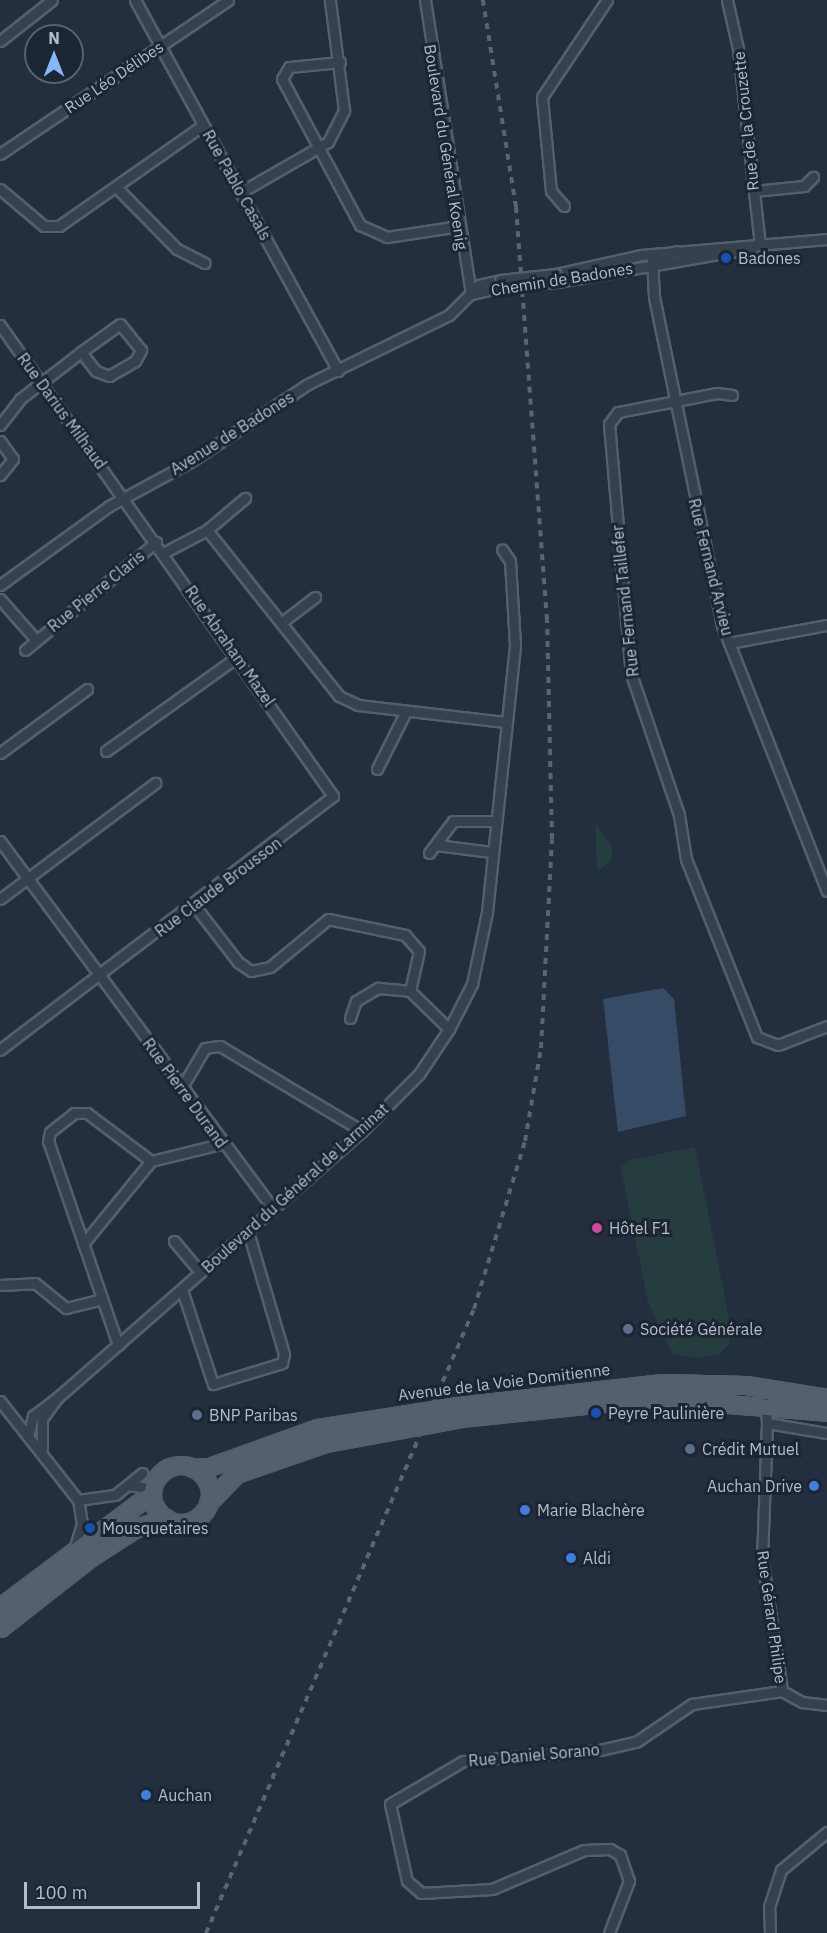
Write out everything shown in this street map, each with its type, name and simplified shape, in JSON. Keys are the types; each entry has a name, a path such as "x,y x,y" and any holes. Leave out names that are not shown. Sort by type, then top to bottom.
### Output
{"main road":[{"name":"Avenue de la Voie Domitienne","path":"193,1468 209,1467 318,1428 459,1412 663,1383 746,1385 827,1398"},
{"name":"Avenue de la Voie Domitienne","path":"208,1503 236,1474 325,1443 459,1412 651,1398 765,1403 827,1413"},
{"path":"0,1607 153,1491 169,1468 193,1468 206,1479 208,1503 187,1521 166,1518 136,1528 91,1557 0,1628"},
{"path":"153,1491 166,1518"}],"street":[{"path":"0,41 52,0"},
{"name":"Rue Pablo Casals","path":"135,0 338,371"},
{"name":"Rue Léo Délibes","path":"0,154 228,0"},
{"path":"241,192 328,142 344,110 340,62 330,0"},
{"name":"Boulevard du Général Koenig","path":"424,0 471,294"},
{"name":"Rue de la Crouzette","path":"727,0 738,49 760,244"},
{"path":"564,206 551,191 542,97 605,1"},
{"path":"340,62 289,67 282,73 284,88 360,225 374,234 459,226"},
{"path":"0,189 44,226 59,226 203,126"},
{"path":"754,191 804,186 813,177"},
{"path":"116,187 177,249 205,263"},
{"name":"Chemin de Badones","path":"556,278 596,262 677,251 827,239"},
{"name":"Chemin de Badones","path":"471,294 479,285 556,278 651,265 760,244"},
{"name":"Chemin de Badones","path":"651,265 652,259 677,251"},
{"name":"Rue Fernand Arvieu","path":"651,265 672,401 729,643 827,891"},
{"name":"Avenue de Badones","path":"0,585 124,497 338,371 449,315 471,294"},
{"path":"0,424 40,382 81,352 120,324 141,350 135,361 109,376 96,371 81,352"},
{"name":"Rue Darius Milhaud","path":"0,325 124,497"},
{"name":"Rue Fernand Taillefer","path":"732,395 672,401 618,412 609,424 635,691 680,815 686,859 757,1037 778,1044 827,1026"},
{"path":"0,441 13,459 0,475"},
{"name":"Rue Abraham Mazel","path":"124,497 165,552 333,796"},
{"path":"165,552 207,530 245,498"},
{"path":"207,530 339,696 358,705 505,722"},
{"name":"Rue Pierre Claris","path":"25,650 156,542"},
{"name":"Boulevard du Général de Larminat","path":"28,1436 33,1416 183,1293 200,1272 362,1131 419,1074 449,1029 480,956 515,645 510,561 502,549"},
{"path":"281,622 315,597"},
{"name":"Rue Pierre Claris","path":"0,599 36,640"},
{"path":"729,643 827,625"},
{"path":"106,751 237,657"},
{"path":"0,753 87,689"},
{"path":"377,769 406,711"},
{"path":"0,898 155,783"},
{"name":"Rue Claude Brousson","path":"0,1050 194,905 333,796"},
{"path":"429,853 461,817 495,821"},
{"name":"Rue Pierre Durand","path":"0,841 182,1087 221,1144 273,1209"},
{"path":"436,845 492,852"},
{"path":"194,905 238,962 251,971 270,967 328,919 405,935 419,951 410,991"},
{"path":"350,1018 356,1001 370,992 410,991 449,1029"},
{"path":"182,1087 205,1048 220,1046 362,1131"},
{"path":"118,1346 99,1300 83,1244 48,1141 50,1132 74,1113 87,1113 151,1161"},
{"path":"83,1244 151,1161 221,1144"},
{"path":"183,1293 213,1384 282,1363 284,1354 248,1232"},
{"path":"174,1241 200,1272"},
{"path":"0,1285 35,1283 66,1308 99,1300"},
{"name":"Boulevard du Général de Larminat","path":"42,1454 42,1419 57,1398"},
{"path":"0,1401 78,1500 82,1524 74,1550"},
{"path":"765,1403 767,1423 827,1433"},
{"name":"Rue Gérard Philipe","path":"767,1423 762,1558 782,1691 802,1702 827,1705"},
{"path":"78,1500 97,1501 129,1485 142,1473"},
{"path":"129,1485 153,1491"},
{"name":"Rue Daniel Sorano","path":"609,1933 629,1881 620,1855 610,1849 584,1850 492,1889 422,1893 407,1881 390,1804 463,1761 600,1750 636,1742 692,1704 782,1691"},
{"path":"770,1933 769,1907 781,1870 827,1832"}],"green space":[{"path":"595,822 613,848 610,862 597,872"},
{"path":"695,1147 731,1329 729,1344 719,1355 698,1358 672,1354 648,1302 621,1168 629,1160"}],"water":[{"path":"663,988 674,999 686,1116 618,1132 603,999"}],"railway":[{"path":"206,1933 474,1309 525,1141 541,1048 552,839 547,620 516,207 483,0"}],"place":[{"name":"Badones","path":"726,258"},
{"name":"Hôtel F1","path":"597,1228"},
{"name":"Société Générale","path":"628,1329"},
{"name":"Peyre Paulinière","path":"596,1413"},
{"name":"BNP Paribas","path":"197,1415"},
{"name":"Crédit Mutuel","path":"690,1449"},
{"name":"Auchan Drive","path":"814,1486"},
{"name":"Marie Blachère","path":"525,1510"},
{"name":"Mousquetaires","path":"90,1528"},
{"name":"Aldi","path":"571,1558"},
{"name":"Auchan","path":"146,1795"}]}
